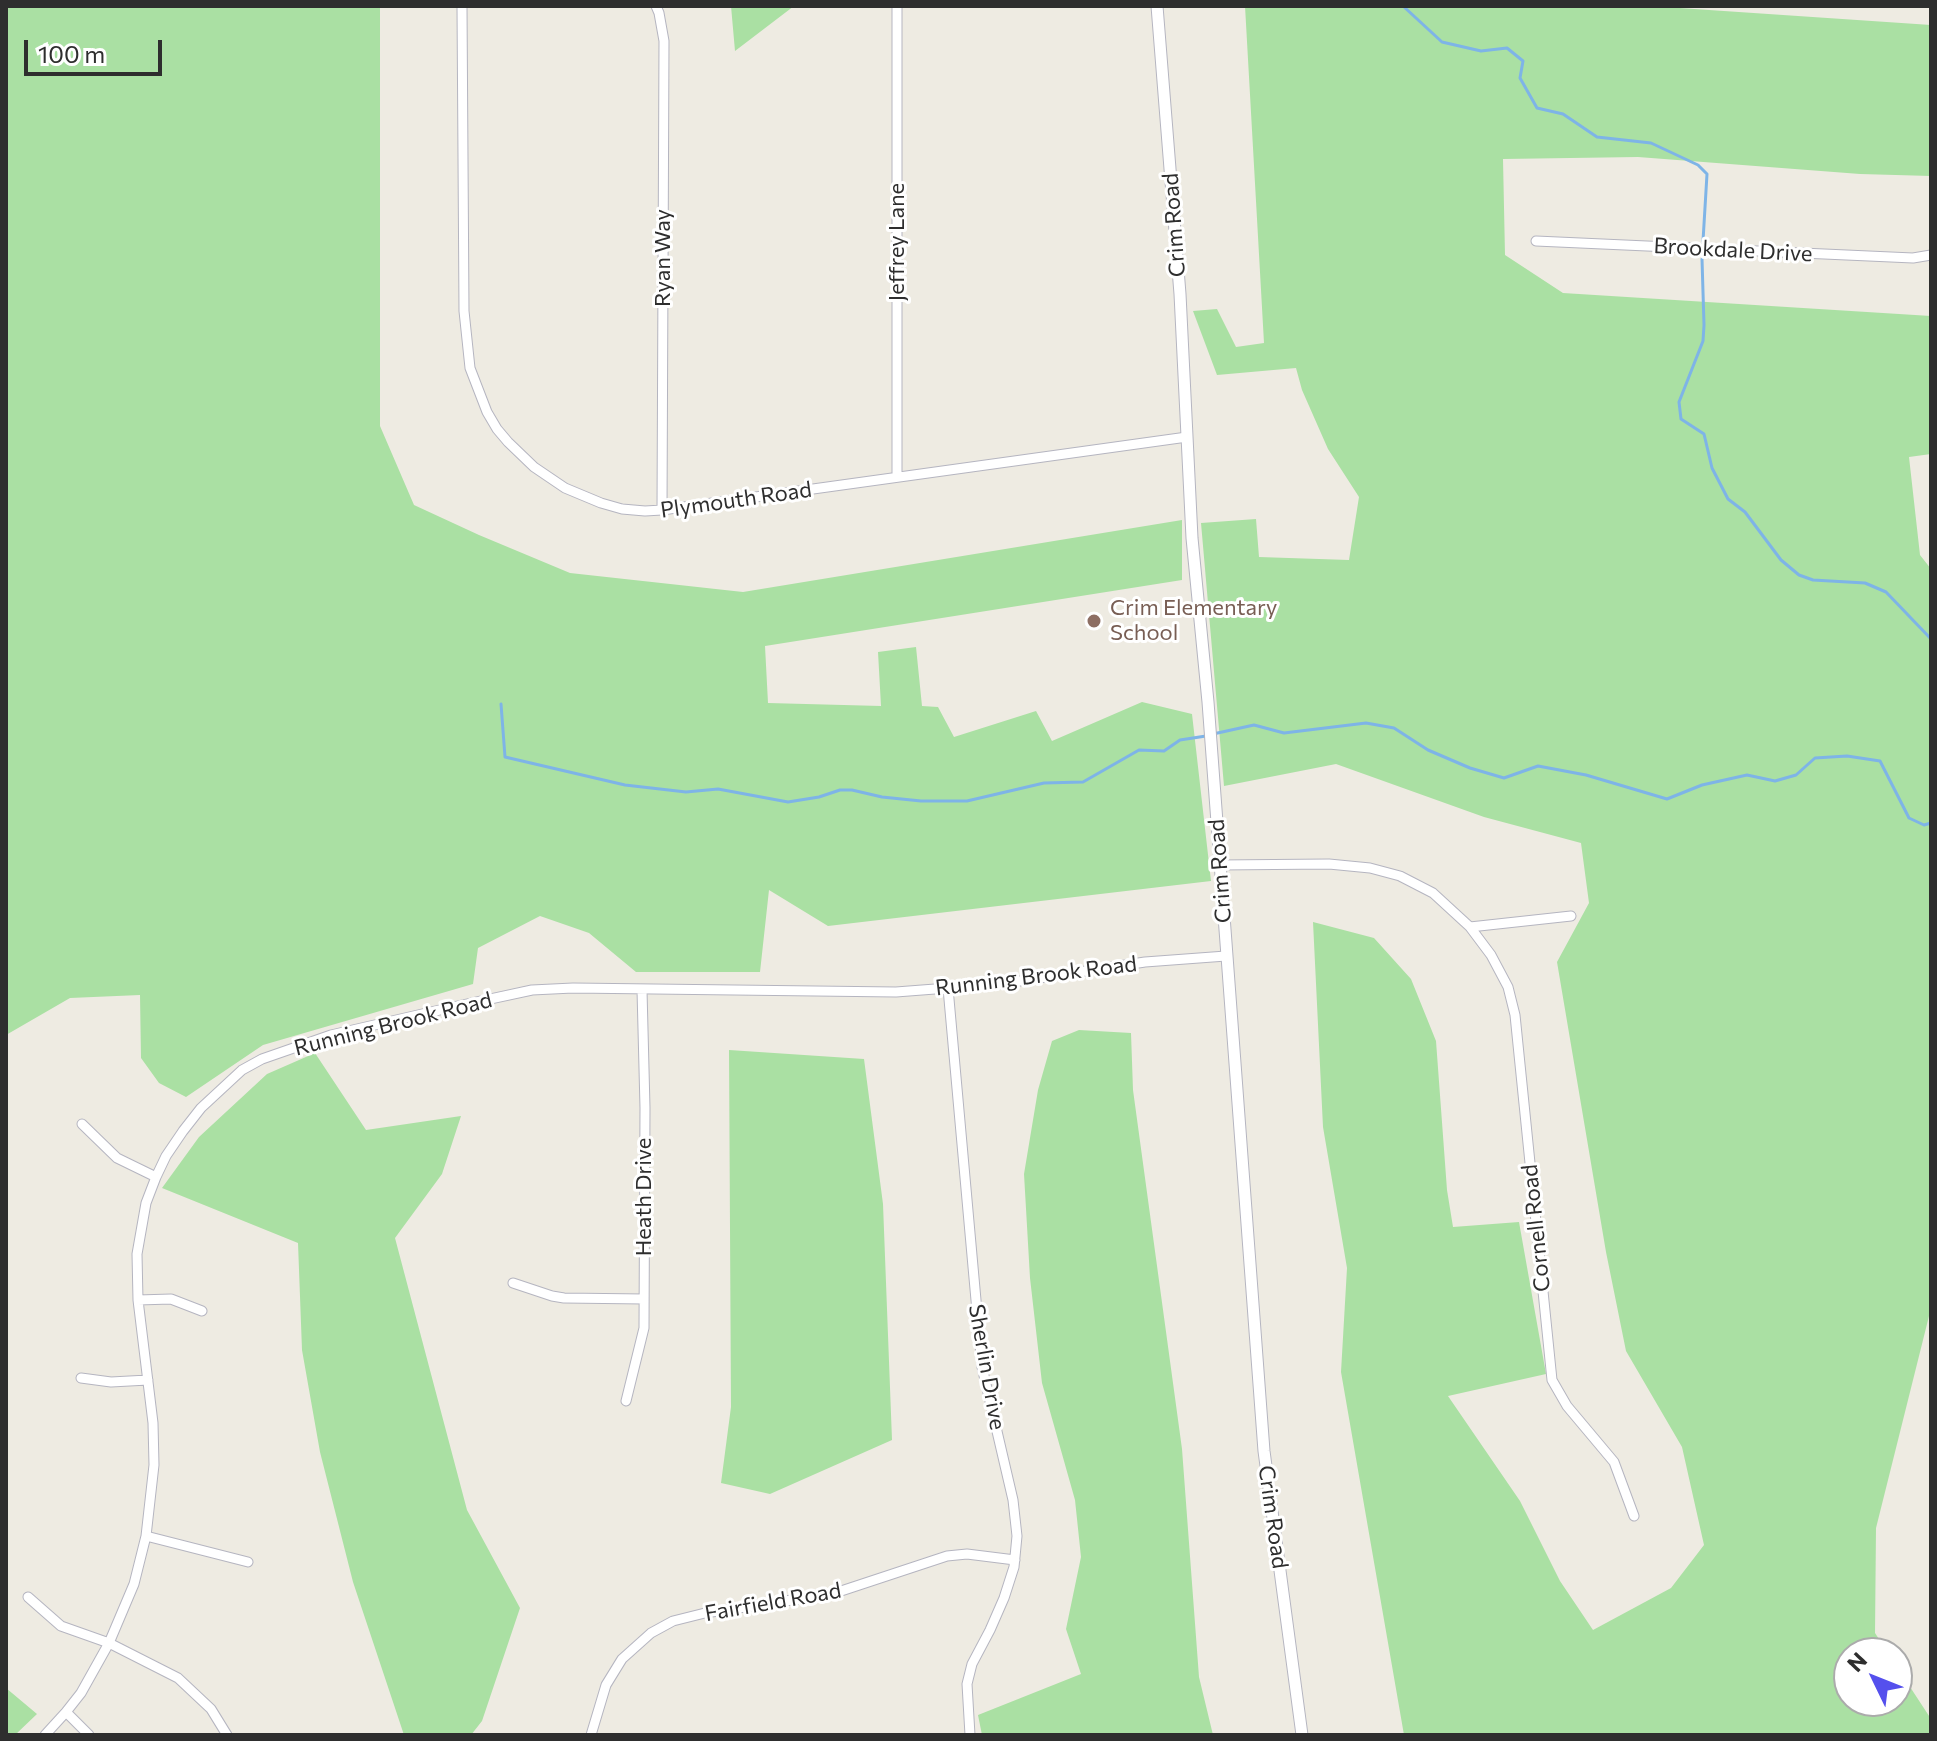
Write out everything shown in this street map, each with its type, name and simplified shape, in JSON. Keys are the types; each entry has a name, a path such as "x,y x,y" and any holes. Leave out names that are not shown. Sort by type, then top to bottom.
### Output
{"street":[{"name":"Plymouth Road","path":"462,6 464,311 467,352 474,382 487,412 508,442 534,467 565,488 622,509 662,510 1187,437"},
{"name":"Ryan Way","path":"656,6 664,41 662,510"},
{"name":"Jeffrey Lane","path":"897,6 897,477"},
{"name":"Crim Road","path":"1157,6 1180,294 1192,538 1264,1451 1302,1735"},
{"name":"Brookdale Drive","path":"1536,241 1913,258 1931,255"},
{"name":"Cornell Road","path":"1219,865 1329,864 1370,868 1400,876 1433,893 1470,927 1491,955 1508,987 1515,1015 1552,1380 1567,1406 1614,1462 1634,1516"},
{"path":"1470,927 1571,916"},
{"name":"Running Brook Road","path":"45,1735 81,1693 109,1643 134,1584 146,1536 154,1465 153,1423 138,1300 137,1254 146,1203 166,1156 201,1108 242,1070 262,1059 331,1035 524,992 573,988 896,992 1000,984 1145,962 1226,956"},
{"name":"Sherlin Drive","path":"948,988 982,1367 1016,1517 1017,1536 1014,1567 1004,1598 972,1664 967,1684 970,1735"},
{"name":"Heath Drive","path":"626,1401 641,1343 644,1299 642,990"},
{"path":"82,1124 117,1158 156,1177"},
{"path":"513,1283 564,1298 644,1299"},
{"path":"138,1300 171,1299 202,1311"},
{"path":"81,1378 111,1382 148,1380"},
{"path":"146,1536 248,1562"},
{"name":"Fairfield Road","path":"591,1735 606,1685 622,1659 651,1633 673,1621 705,1613 832,1594 947,1556 967,1554 1015,1560"},
{"path":"28,1597 61,1626 109,1643 178,1678 211,1709 227,1735"},
{"path":"66,1712 89,1735"}],"green space":[{"path":"6,6 380,6 380,426 414,505 479,535 570,573 743,592 1182,520 1182,580 765,646 768,703 881,706 878,652 916,647 922,706 938,707 954,737 1036,711 1052,741 1142,702 1192,714 1211,881 828,926 769,890 760,972 636,972 589,933 540,916 478,948 473,984 263,1045 186,1097 159,1083 141,1058 140,995 70,998 6,1035"},
{"path":"731,6 794,6 735,51"},
{"path":"1245,6 1650,6 1931,25 1931,176 1860,174 1638,157 1503,159 1505,255 1563,293 1931,316 1931,454 1909,457 1920,555 1931,569 1931,1308 1876,1528 1875,1633 1878,1637 1833,1637 1833,1717 1913,1717 1913,1691 1931,1719 1931,1735 1404,1735 1341,1372 1347,1268 1323,1127 1313,922 1374,938 1411,979 1436,1041 1447,1190 1453,1227 1519,1222 1546,1374 1448,1396 1520,1501 1560,1581 1593,1630 1671,1588 1704,1545 1682,1447 1626,1351 1606,1252 1557,962 1589,903 1581,843 1484,817 1336,764 1224,786 1201,523 1256,519 1259,557 1349,560 1359,497 1328,449 1302,390 1296,368 1217,375 1193,311 1217,309 1236,347 1264,343"},
{"path":"1079,1030 1131,1033 1133,1090 1182,1449 1199,1677 1213,1735 982,1735 978,1715 1081,1674 1066,1629 1081,1557 1075,1500 1042,1383 1030,1278 1024,1174 1038,1090 1052,1041"},
{"path":"729,1050 864,1059 883,1204 892,1440 770,1494 721,1483 731,1407"},
{"path":"315,1053 366,1130 461,1116 442,1174 395,1238 467,1510 520,1608 482,1721 471,1735 404,1735 353,1582 320,1452 302,1350 298,1243 162,1188 199,1137 267,1074"},
{"path":"6,1688 37,1714 15,1735 6,1735"}],"waterway":[{"path":"1403,6 1442,42 1481,51 1507,48 1523,61 1520,78 1537,108 1563,114 1597,137 1651,143 1698,165 1707,174 1703,241"},
{"path":"1702,259 1703,341 1679,402 1681,419 1704,434 1712,468 1728,499 1745,512 1781,560 1799,575 1813,580 1865,583 1886,592 1931,639"},
{"path":"501,704 505,757 625,785 686,792 718,789 788,802 840,790 921,801 967,801 1044,783 1083,782 1139,750 1164,751 1180,740 1206,736"},
{"path":"1213,734 1254,725 1284,733 1366,723 1394,728 1428,750 1504,778 1538,766 1586,775 1667,799 1702,785 1747,775 1775,781 1796,775 1815,758 1847,756 1880,761 1909,818 1924,825 1931,823"}],"place":[{"name":"Crim Elementary School","path":"1094,621"}]}
